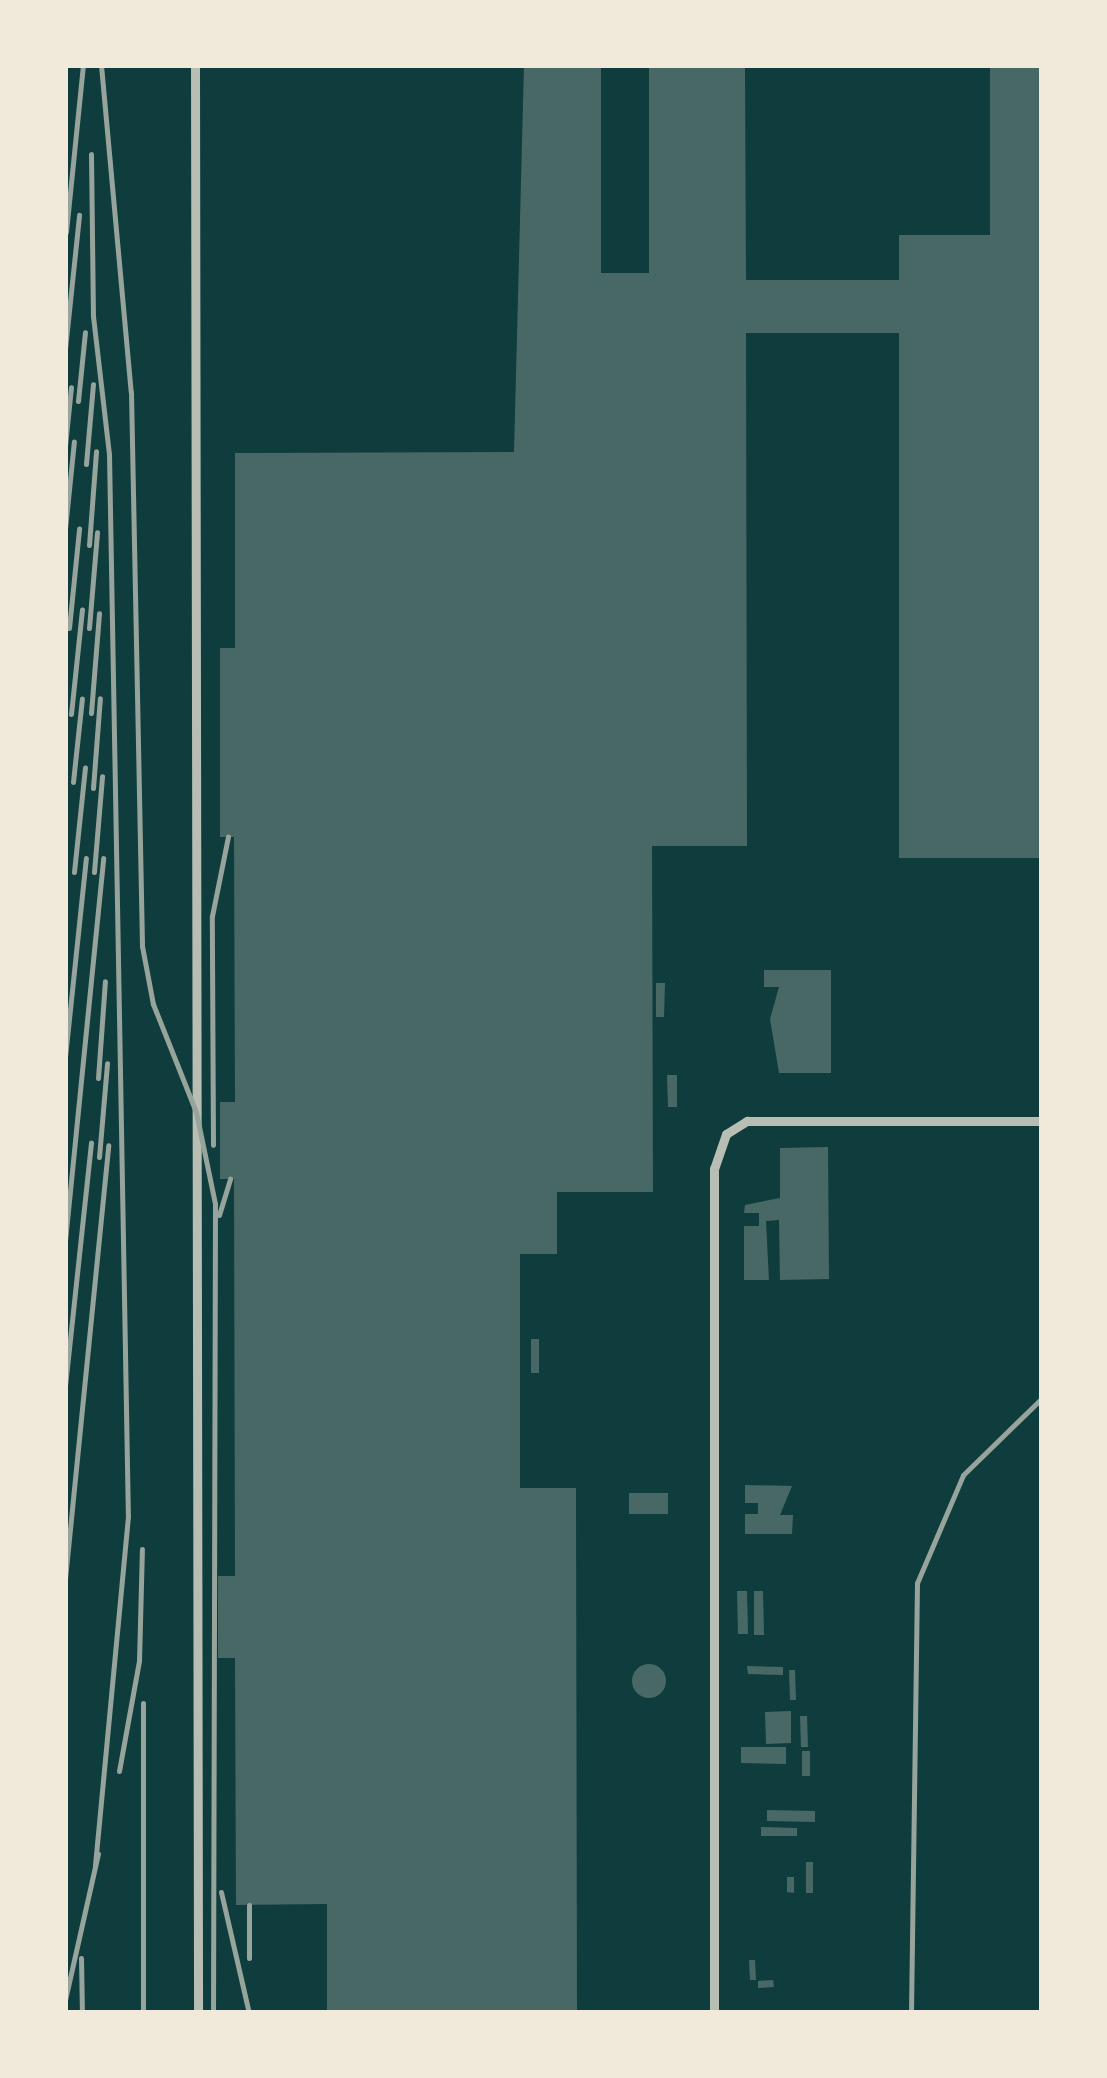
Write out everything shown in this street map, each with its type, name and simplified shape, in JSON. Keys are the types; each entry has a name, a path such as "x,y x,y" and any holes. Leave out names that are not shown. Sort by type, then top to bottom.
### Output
{"street":[{"path":"196,65 198,2013"},
{"path":"714,2013 714,1169 726,1134 747,1122 1042,1121"}],"building":[{"path":"524,65 601,65 601,273 649,273 649,65 745,65 746,280 899,280 899,235 990,235 990,65 1042,65 1042,858 899,858 899,333 746,333 747,846 652,846 653,1192 557,1192 557,1254 520,1254 520,1488 576,1488 577,2013 327,2013 327,1904 236,1905 235,1658 218,1658 218,1576 235,1576 234,1179 220,1179 220,1102 235,1102 234,837 220,837 220,648 235,648 235,453 514,452"},
{"path":"764,970 831,970 831,1073 779,1073 770,1019 779,987 764,987"},
{"path":"656,983 665,983 664,1017 656,1017"},
{"path":"667,1075 677,1075 677,1107 668,1107"},
{"path":"828,1147 829,1279 780,1280 779,1220 766,1221 769,1280 744,1280 744,1226 759,1226 759,1213 744,1213 745,1205 780,1198 780,1148"},
{"path":"531,1339 539,1339 539,1373 531,1373"},
{"path":"745,1485 792,1486 780,1515 793,1515 792,1534 745,1534 745,1514 758,1514 758,1503 745,1503"},
{"path":"629,1493 668,1493 668,1514 629,1514"},
{"path":"737,1591 747,1591 748,1634 738,1634"},
{"path":"754,1591 763,1591 764,1635 754,1635"},
{"path":"649,1664 661,1669 666,1681 661,1693 649,1698 637,1693 632,1681 637,1669"},
{"path":"747,1666 783,1667 783,1675 748,1674"},
{"path":"789,1670 795,1670 796,1700 790,1700"},
{"path":"791,1711 791,1743 766,1744 765,1712"},
{"path":"800,1716 807,1716 808,1747 801,1747"},
{"path":"741,1747 786,1747 786,1764 741,1763"},
{"path":"802,1751 810,1751 810,1776 802,1776"},
{"path":"767,1810 815,1811 815,1822 767,1821"},
{"path":"761,1827 797,1828 797,1836 761,1836"},
{"path":"806,1862 813,1862 813,1893 806,1893"},
{"path":"787,1877 794,1877 794,1893 787,1892"},
{"path":"749,1960 755,1960 756,1980 750,1980"},
{"path":"773,1980 774,1987 758,1988 758,1981"}],"railway":[{"path":"66,232 83,65"},
{"path":"101,65 131,392 142,946 153,1004 196,1112 215,1204 213,2013"},
{"path":"91,154 93,316 109,454 128,1516 95,1866"},
{"path":"65,349 79,215"},
{"path":"78,401 85,332"},
{"path":"86,464 93,384"},
{"path":"65,446 71,387"},
{"path":"65,529 74,441"},
{"path":"89,545 96,451"},
{"path":"69,628 79,529"},
{"path":"89,628 97,532"},
{"path":"71,714 82,610"},
{"path":"91,713 99,613"},
{"path":"73,782 82,698"},
{"path":"93,788 100,698"},
{"path":"74,872 85,768"},
{"path":"94,872 102,776"},
{"path":"213,1145 212,916 228,837"},
{"path":"65,1057 86,858"},
{"path":"65,1241 103,858"},
{"path":"98,1078 105,981"},
{"path":"99,1157 107,1063"},
{"path":"65,1386 91,1142"},
{"path":"65,1579 108,1145"},
{"path":"219,1215 230,1179"},
{"path":"911,2013 917,1583 963,1475 1042,1398"},
{"path":"119,1771 139,1661 142,1549"},
{"path":"143,1703 143,2013"},
{"path":"65,2000 98,1854"},
{"path":"221,1892 249,2013"},
{"path":"249,1905 249,1958"},
{"path":"81,1958 82,2013"}]}
